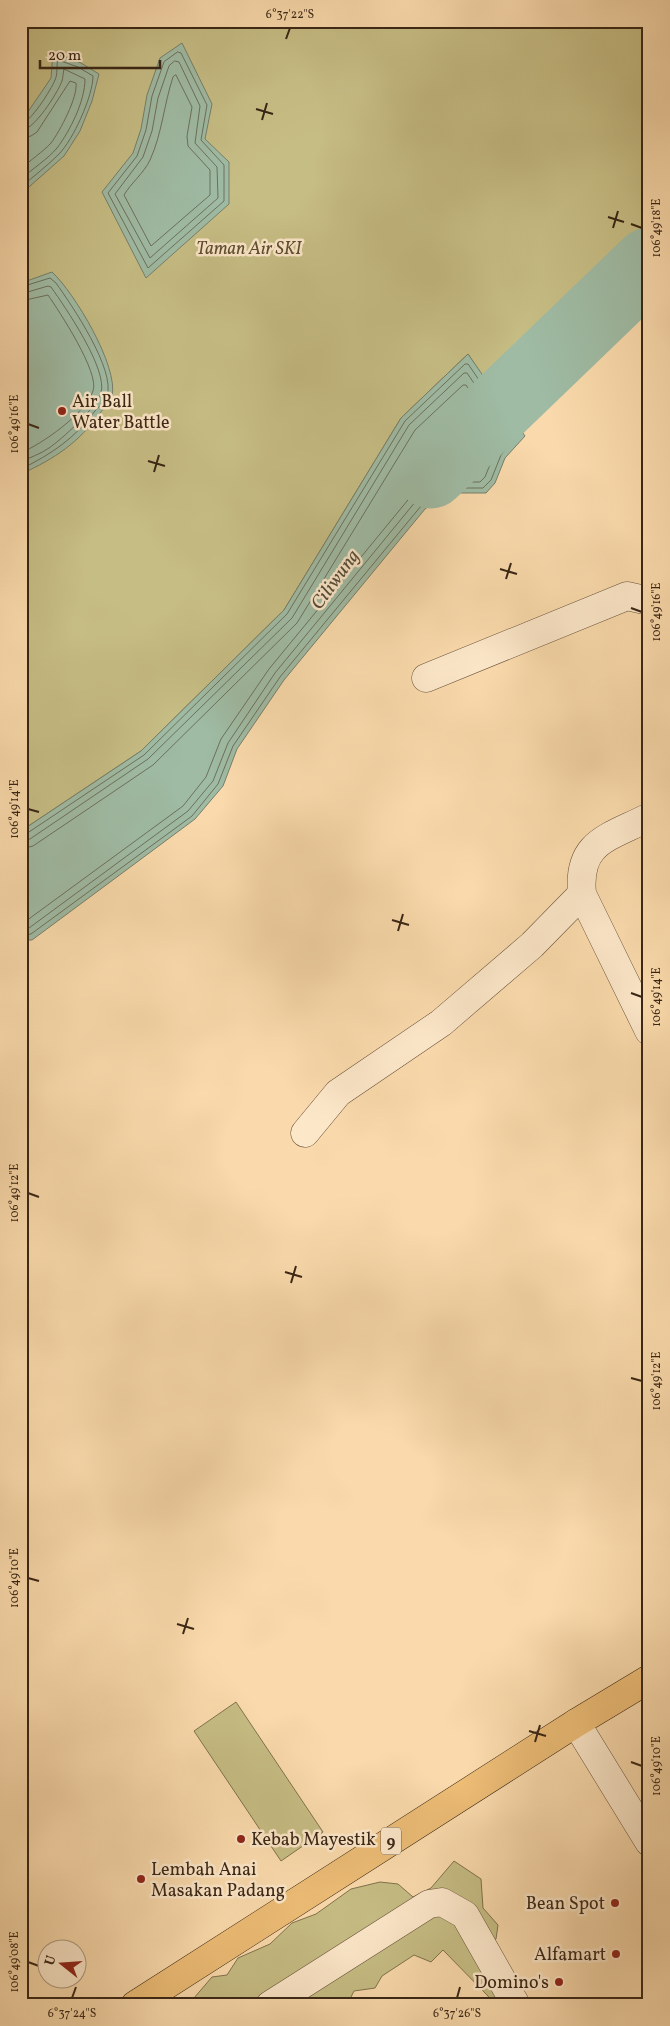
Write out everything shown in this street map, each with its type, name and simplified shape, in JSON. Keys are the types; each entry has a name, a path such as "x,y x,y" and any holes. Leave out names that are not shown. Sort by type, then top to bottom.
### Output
{"highway":[{"name":"9","path":"135,2005 576,1723 649,1679"}],"street":[{"path":"426,678 627,596 649,601"},
{"path":"649,817 592,848 584,858 580,877 582,894 649,1031"},
{"path":"305,1133 338,1093 441,1023 532,945 582,894"},
{"path":"576,1723 649,1842"},
{"path":"270,2005 429,1904 442,1902 465,1915 516,2005"}],"green space":[{"name":"Taman Air SKI","path":"21,21 649,21 649,262 501,405 468,354 401,418 284,610 141,751 21,831"},
{"path":"236,1702 323,1832 281,1861 194,1731"},
{"path":"454,1861 481,1879 483,1908 498,1925 496,1939 480,1952 524,2005 493,2005 488,1996 443,1950 431,1962 414,1955 382,1976 375,1988 354,1991 347,2005 188,2005 212,1977 227,1975 238,1958 270,1944 292,1923 316,1914 351,1889 380,1882 398,1884 413,1897 431,1888"}],"water":[{"path":"182,43 212,104 205,139 229,162 229,204 146,278 102,192 133,153 141,129 147,95 160,58"},
{"path":"53,52 81,63 99,74 92,101 80,131 64,156 21,194 21,122 51,78"},
{"path":"52,272 72,296 102,349 109,367 112,396 84,433 66,449 21,474 21,283"},
{"path":"468,354 525,436 505,458 495,483 486,493 446,493 425,509 284,680 237,749 223,786 195,819 32,940 21,940 21,831 141,751 284,610 401,418"}],"waterway":[{"name":"Ciliwung","path":"431,473 649,263"}],"place":[{"name":"Air Ball Water Battle","path":"62,411"},
{"name":"Kebab Mayestik","path":"241,1839"},
{"name":"Lembah Anai Masakan Padang","path":"141,1879"},
{"name":"Bean Spot","path":"615,1903"},
{"name":"Alfamart","path":"616,1954"},
{"name":"Domino's","path":"559,1982"}]}
